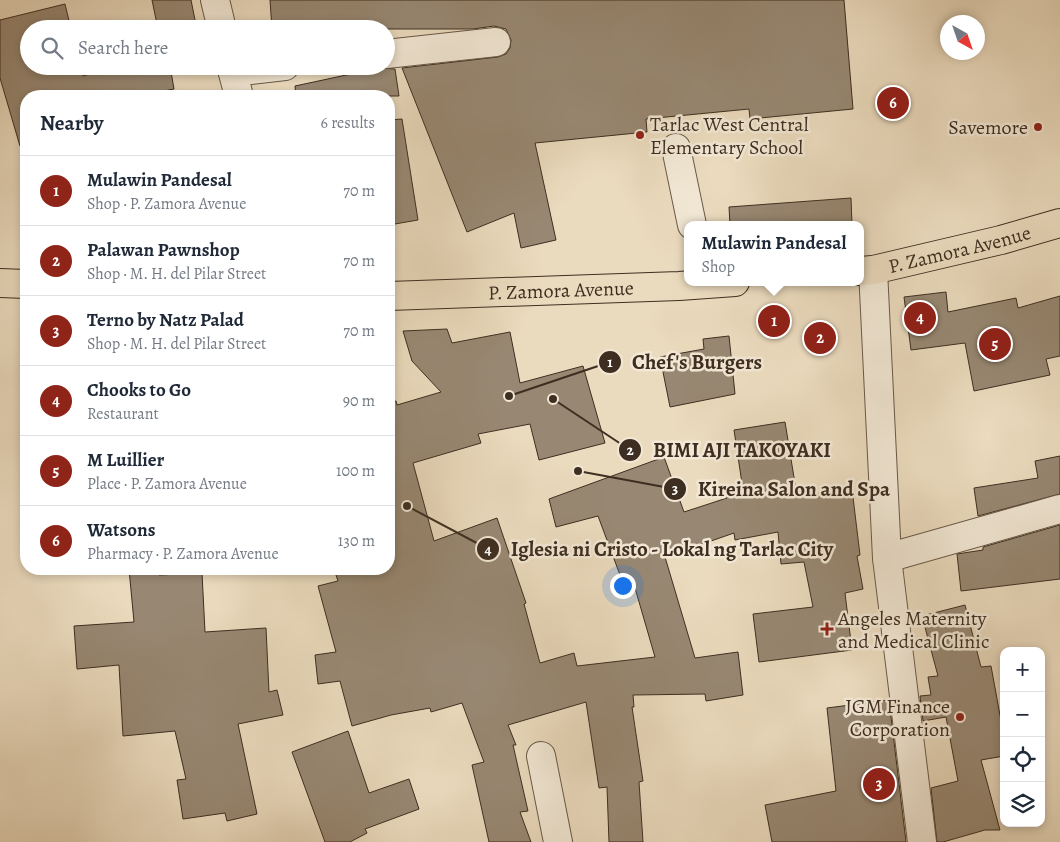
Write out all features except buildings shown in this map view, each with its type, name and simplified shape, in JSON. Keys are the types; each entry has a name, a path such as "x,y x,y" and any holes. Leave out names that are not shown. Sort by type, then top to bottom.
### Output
{"highway":[{"name":"P. Zamora Avenue","path":"866,270 1001,240 1060,224"},
{"path":"0,282 20,284"},
{"name":"P. Zamora Avenue","path":"395,296 684,285"}],"street":[{"path":"215,0 220,20"},
{"path":"395,53 496,42"},
{"path":"234,78 247,75"},
{"path":"676,148 691,221"},
{"path":"866,270 887,558 922,842"},
{"path":"887,558 1060,509"},
{"path":"541,756 558,842"}],"place":[{"name":"Watsons","path":"893,103"},
{"name":"Savemore","path":"1038,127"},
{"name":"Tarlac West Central Elementary School","path":"640,135"},
{"name":"Chooks to Go","path":"920,318"},
{"name":"Mulawin Pandesal","path":"774,321"},
{"name":"Palawan Pawnshop","path":"820,338"},
{"name":"M Luillier","path":"995,344"},
{"name":"Chef's Burgers","path":"509,396"},
{"name":"BIMI AJI TAKOYAKI","path":"553,399"},
{"name":"Kireina Salon and Spa","path":"578,471"},
{"name":"Iglesia ni Cristo - Lokal ng Tarlac City","path":"407,506"},
{"name":"Angeles Maternity and Medical Clinic","path":"827,629"},
{"name":"JGM Finance Corporation","path":"960,717"},
{"name":"Terno by Natz Palad","path":"879,784"}]}
